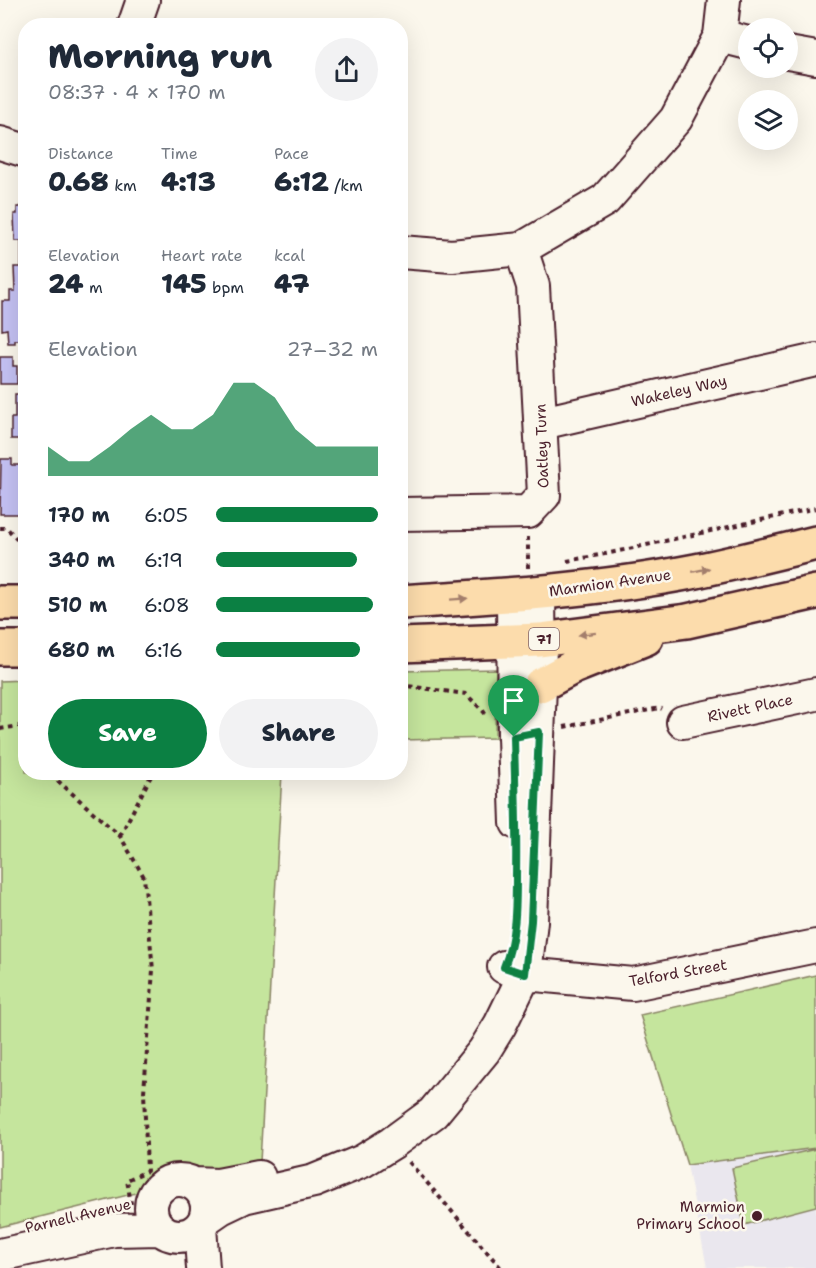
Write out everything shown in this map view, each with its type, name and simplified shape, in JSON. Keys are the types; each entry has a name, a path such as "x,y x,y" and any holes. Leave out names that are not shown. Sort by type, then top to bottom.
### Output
{"highway":[{"name":"Marmion Avenue","path":"408,601 527,579 695,571 816,543"},
{"name":"71","path":"408,645 526,641 687,621 816,592"},
{"path":"0,603 18,603"},
{"path":"540,684 573,667 687,621"},
{"path":"0,648 18,648"}],"street":[{"path":"136,18 142,0"},
{"path":"408,253 452,256 521,249 605,200 676,119 734,39 724,0"},
{"path":"798,55 816,58"},
{"path":"0,143 18,149"},
{"name":"Oatley Turn","path":"521,249 533,286 544,495 528,512"},
{"name":"Wakeley Way","path":"542,423 816,360"},
{"path":"408,514 528,512"},
{"name":"Parnell Avenue","path":"515,970 510,954 516,903 527,579"},
{"name":"Parnell Avenue","path":"0,1254 114,1230 185,1228 233,1201 315,1181 363,1161 433,1113 484,1051 500,1025 532,909 540,684 526,641"},
{"name":"Rivett Place","path":"684,722 816,694"},
{"name":"Telford Street","path":"515,970 633,984 816,946"},
{"name":"Parnell Avenue","path":"143,1199 161,1186 177,1180 194,1184 218,1185 283,1172 343,1150 399,1117 444,1074 467,1043 492,998 515,970"},
{"path":"183,1268 185,1228 207,1209 206,1200 194,1184"},
{"name":"Parnell Avenue","path":"0,1235 143,1199 152,1200 152,1216 185,1228"},
{"path":"185,1228 203,1268"}],"path":[{"path":"564,561 612,553 816,508"},
{"path":"527,579 528,512"},
{"path":"0,528 7,528 18,541"},
{"path":"408,686 466,694 484,711 489,722"},
{"path":"539,732 660,708 684,722"},
{"path":"0,729 18,726"},
{"path":"58,780 120,836 144,877 153,970 144,1092 147,1171 127,1180 143,1199"},
{"path":"120,836 149,780"},
{"path":"392,1143 501,1268"}],"shaded area":[{"name":"Marmion Primary School","path":"816,1148 816,1268 707,1268 687,1165"}],"green space":[{"path":"496,669 495,738 408,740 408,671"},
{"path":"18,680 18,780 282,780 260,1162 0,1227 0,681"},
{"path":"816,975 816,1148 687,1165 640,1015"},
{"path":"816,1149 816,1206 744,1225 732,1168"}],"building":[{"path":"17,207 18,241 15,241 14,214 17,214"},
{"path":"14,267 18,267 18,340 15,340 15,343 8,343 7,329 2,330 2,301 10,301 10,291 15,291"},
{"path":"0,357 13,357 13,366 17,366 17,384 0,384"},
{"path":"15,394 18,394 18,439 11,439 11,418 15,418"},
{"path":"1,459 12,459 12,465 18,465 18,514 0,514"}],"place":[{"name":"Marmion Primary School","path":"757,1216"}],"route":[{"path":"539,732 536,839 525,974 504,967 510,954 516,914 517,829 514,737 539,732"}]}
